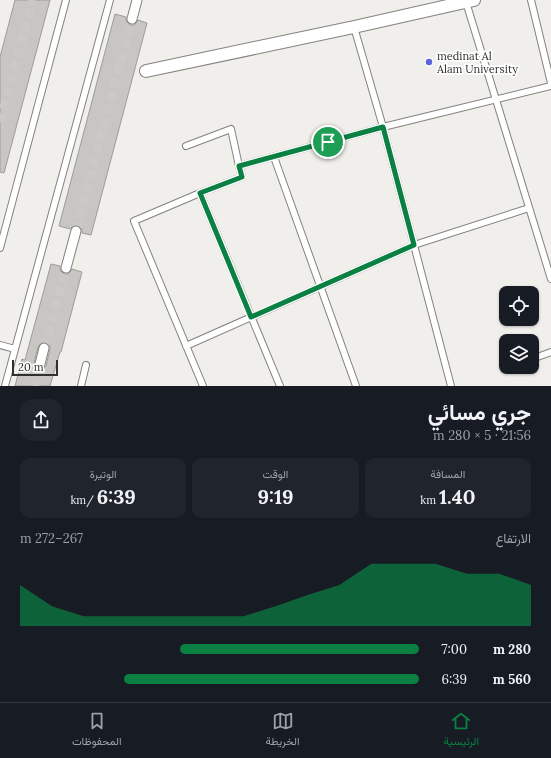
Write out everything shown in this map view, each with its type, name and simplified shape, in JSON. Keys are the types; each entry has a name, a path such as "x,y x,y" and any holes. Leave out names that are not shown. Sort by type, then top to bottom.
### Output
{"street":[{"path":"132,19 137,0"},
{"path":"146,71 470,1"},
{"path":"66,268 76,231"},
{"path":"40,364 44,348"}],"lane":[{"path":"0,248 66,0"},
{"path":"5,386 110,0"},
{"path":"239,166 383,127 496,100 551,85 531,0"},
{"path":"470,1 496,100 551,279"},
{"path":"354,27 383,127 451,386"},
{"path":"186,146 231,129 242,177 134,221 203,386"},
{"path":"274,157 356,386"},
{"path":"200,193 280,386"},
{"path":"186,346 414,245 529,208"},
{"path":"0,345 15,349"},
{"path":"539,356 551,352"},
{"path":"81,386 86,365"}],"building":[{"path":"15,0 50,0 4,173 0,172 0,57"},
{"path":"115,14 126,17 126,21 130,25 134,25 138,20 147,23 91,235 82,233 82,229 78,225 74,225 70,229 59,226"},
{"path":"51,264 60,266 60,270 64,274 68,274 72,269 82,272 61,352 50,386 15,386 22,359 25,360","holes":["42,342 48,343 50,349 46,366 39,370 36,368 34,363 38,347"]}],"tunnel":[{"path":"0,122 33,0"},
{"path":"76,231 132,19"},
{"path":"44,348 66,268"},
{"path":"34,386 40,364"}],"place":[{"name":"medinat Al Alam University","path":"429,62"}],"route":[{"path":"383,127 414,245 251,317 200,193 242,177 239,166 328,142 383,127"}]}
